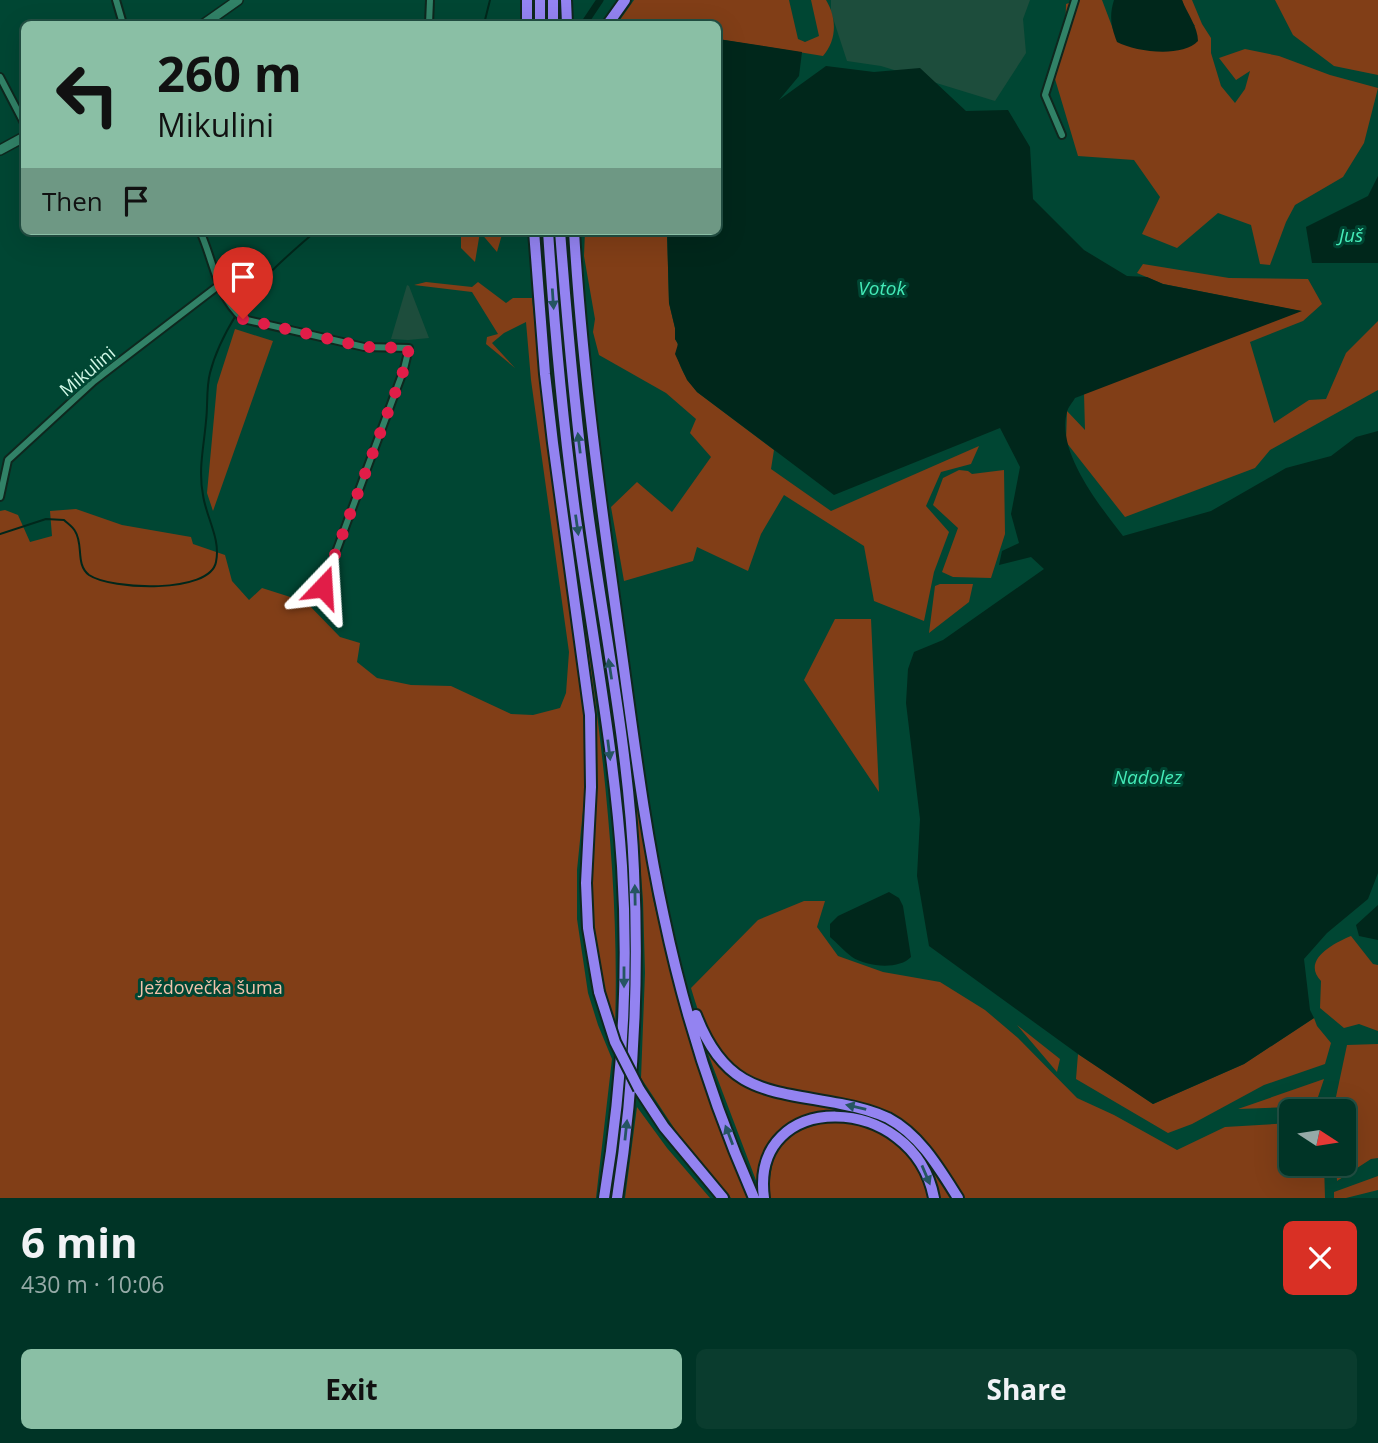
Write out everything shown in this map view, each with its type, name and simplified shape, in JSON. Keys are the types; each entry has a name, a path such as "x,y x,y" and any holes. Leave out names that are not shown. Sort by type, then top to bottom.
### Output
{"highway":[{"path":"527,0 527,21"},
{"path":"540,0 540,21"},
{"path":"552,0 553,21"},
{"path":"566,0 566,21"},
{"path":"610,21 625,0"},
{"path":"534,235 553,443 590,715 591,787 586,883 588,928 599,992 625,1062 639,1089 664,1127 723,1198"},
{"path":"548,235 565,427 622,867 624,987 620,1070 617,1111 604,1198"},
{"path":"560,235 578,440 618,716 634,870 636,992 633,1065 617,1198"},
{"path":"573,235 584,368 601,509 652,854 676,968 710,1083 754,1198"},
{"path":"676,968 685,978 707,1042 743,1080 769,1092 858,1107 889,1119 914,1136 958,1198"},
{"path":"764,1198 762,1186 766,1164 778,1142 807,1121 832,1117 865,1121 894,1134 920,1160 934,1198"},
{"path":"701,1172 704,1184 715,1198"}],"main road":[{"path":"208,21 239,0"},
{"path":"0,150 21,139"}],"street":[{"path":"116,0 122,21"},
{"path":"429,21 430,0"},
{"path":"1062,135 1045,95 1075,0"},
{"path":"0,77 21,117"},
{"path":"202,235 218,286 232,309 243,319 364,347 409,348 404,369 323,587"},
{"name":"Mikulini","path":"0,497 8,460 94,381 218,286"}],"shaded area":[{"path":"831,0 1030,0 1023,19 1026,53 995,101 881,66 847,61 831,12"},
{"path":"407,285 409,286 429,338 391,339"}],"green space":[{"path":"634,0 789,0 798,39 805,42 819,36 811,0 826,0 834,21 834,29 831,43 823,56 721,39 721,21 619,21"},
{"path":"1078,0 1102,0 1113,29 1195,26 1187,16 1182,0 1192,0 1211,38 1211,53 1221,86 1235,103 1245,89 1250,71 1236,80 1219,58 1245,49 1279,56 1330,75 1378,88 1364,143 1343,177 1295,205 1270,265 1260,264 1251,225 1218,213 1177,248 1142,234 1160,197 1134,160 1078,156 1055,79 1065,38 1066,4"},
{"path":"1275,0 1378,0 1378,75 1334,66 1293,35"},
{"path":"461,235 480,235 475,262 461,248"},
{"path":"483,235 502,235 497,252"},
{"path":"585,235 667,235 669,303 678,345 678,359 684,374 697,392 774,450 771,469 831,511 979,446 971,464 941,472 926,506 949,532 934,572 924,621 874,601 864,546 784,495 761,534 748,571 697,547 693,561 624,581 611,507 637,482 672,512 711,457 690,433 696,419 666,393 599,355 593,332 595,319 584,256"},
{"path":"1143,264 1229,278 1308,279 1322,304 1303,321 1250,342 1274,423 1309,400 1326,399 1346,353 1378,321 1378,390 1270,450 1255,468 1125,517 1066,442 1067,411 1085,430 1084,393 1300,311 1163,284 1137,273"},
{"name":"Ježdovečka šuma","path":"426,282 472,287 478,282 506,303 513,298 532,298 550,461 587,740 586,781 577,870 577,919 588,993 612,1059 596,1198 0,1198 0,511 18,515 30,542 52,536 50,511 76,509 122,525 191,537 193,544 225,555 232,581 249,600 262,588 306,602 340,637 360,643 357,662 377,678 411,685 451,686 511,714 533,715 560,708 566,693 569,652 531,380 526,322 504,333 492,343 515,368 486,344 487,337 498,334 472,292 414,285"},
{"path":"545,316 592,671 611,849 615,1027 604,990 593,926 591,884 596,741 549,375"},
{"path":"235,329 273,341 213,511 207,493 217,385"},
{"path":"959,470 972,474 1004,470 1005,534 991,578 953,577 942,572 958,528 933,505 943,478"},
{"path":"973,584 969,602 929,633 935,586"},
{"path":"835,619 871,619 879,792 804,680"},
{"path":"632,763 653,899 673,982 719,1126 748,1198 731,1198 678,1134 641,1078 645,973 643,900"},
{"path":"804,901 825,901 817,927 838,956 883,972 940,982 985,1010 1018,1038 1077,1098 1177,1150 1225,1127 1279,1124 1279,1176 1324,1176 1325,1198 965,1198 929,1145 901,1120 758,1081 727,1061 715,1047 701,1019 691,988 758,920"},
{"path":"1351,936 1373,964 1378,965 1378,1031 1359,1024 1344,1028 1320,1008 1321,981 1316,973 1317,959 1336,943"},
{"path":"1314,1018 1331,1043 1325,1064 1264,1085 1192,1124 1168,1133 1076,1079 1078,1054 1153,1104 1244,1064"},
{"path":"1017,1025 1060,1059 1057,1072"},
{"path":"1378,1044 1378,1158 1371,1159 1356,1169 1356,1099 1336,1099 1347,1045"},
{"path":"707,1051 725,1071 745,1085 765,1094 854,1111 877,1119 836,1112 799,1120 783,1129 770,1143 761,1161 757,1183"},
{"path":"1324,1079 1317,1099 1279,1099 1279,1107 1238,1109"},
{"path":"637,1107 667,1148 710,1198 625,1198"},
{"path":"833,1121 866,1126 898,1145 920,1174 928,1198 769,1198 772,1165 782,1144 801,1130"},
{"path":"916,1149 952,1198 938,1198 929,1169"},
{"path":"1378,1176 1378,1190 1346,1198 1334,1198 1334,1192"}],"water":[{"path":"1114,0 1182,0 1198,41 1181,50 1159,52 1125,46 1117,42 1113,31 1111,21"},
{"name":"Nadolez","path":"721,39 802,52 799,76 779,100 826,66 874,72 920,68 966,111 1008,110 1030,147 1033,199 1084,250 1127,276 1147,277 1163,284 1302,311 1075,398 1068,408 1065,428 1068,444 1082,478 1123,536 1211,511 1286,468 1331,456 1356,437 1378,431 1378,873 1368,899 1327,933 1304,959 1310,1010 1314,1018 1244,1064 1153,1104 1078,1054 929,946 917,876 920,819 906,703 908,669 914,652 943,640 1044,569 1031,557 999,565 1002,551 1019,543 1011,514 1020,467 1000,428 834,495 697,392 687,380 675,354 678,344 669,303 667,235 721,235"},
{"name":"Juš","path":"1378,176 1378,263 1312,263 1306,227 1368,196"},
{"path":"889,892 899,898 903,906 911,957 899,964 883,966 858,960 830,937 830,924 838,916"},
{"path":"1378,905 1378,940 1359,936 1356,925"}],"waterway":[{"path":"485,21 490,0"},
{"path":"586,21 600,0"},
{"path":"239,310 265,278 312,235"},
{"path":"0,534 46,519 64,520 78,536 85,571 101,580 117,584 179,584 197,580 210,572 216,562 217,553 201,476 208,385 218,351 236,315"}],"route":[{"path":"243,319 364,347 409,348 404,369 323,587"}],"water label":[{"name":"Votok","path":"882,288"}]}
